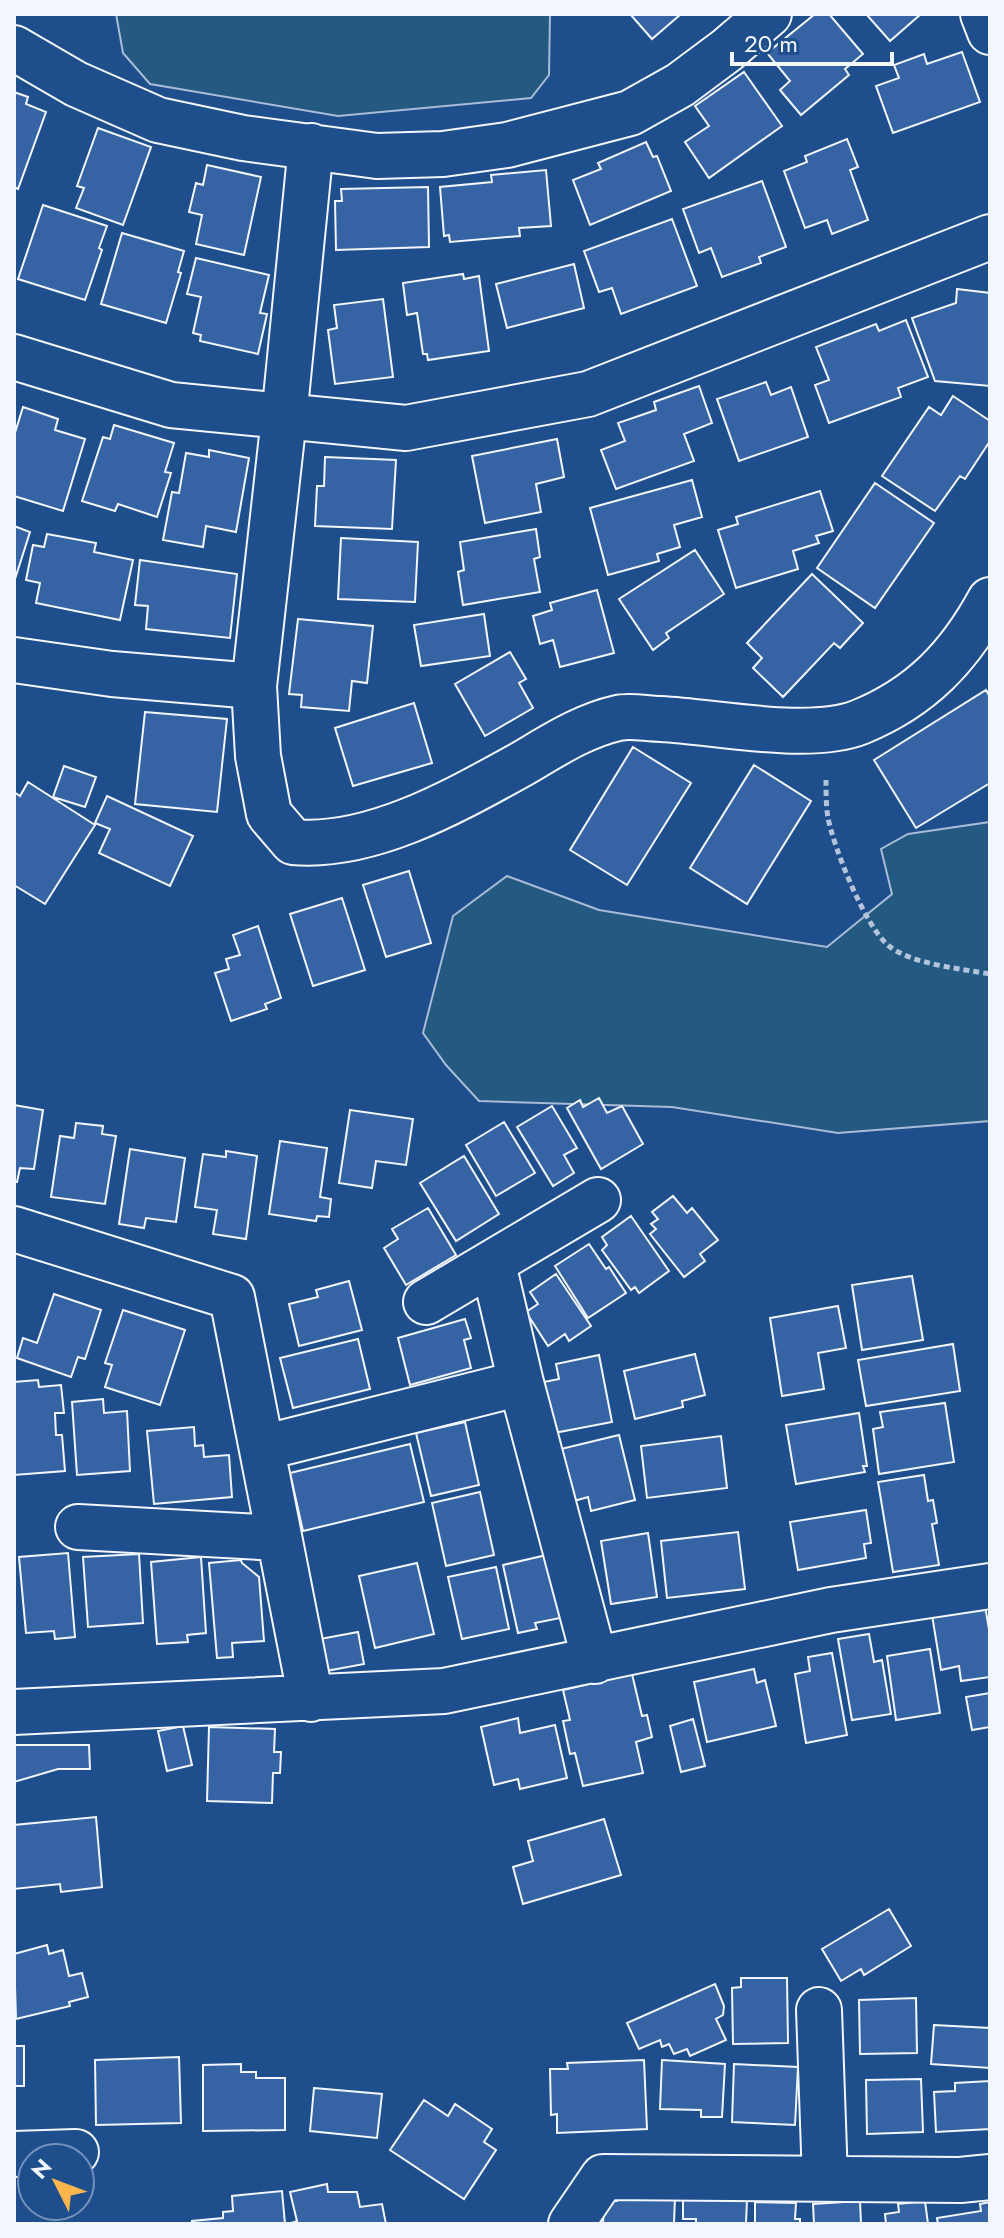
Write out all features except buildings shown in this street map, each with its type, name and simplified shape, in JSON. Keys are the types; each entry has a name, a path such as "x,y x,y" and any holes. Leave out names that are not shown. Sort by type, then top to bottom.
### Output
{"street":[{"path":"14,48 76,84 158,120 243,138 377,156 443,154 507,145 630,113 680,85 769,14"},
{"path":"983,14 990,32"},
{"path":"311,146 254,686 258,756 269,814 293,842 319,844 361,837 466,794 577,731 621,717 825,731 859,722 903,700 940,672 972,632 990,600"},
{"path":"14,357 171,405 406,428 588,394 990,237"},
{"path":"14,660 112,674 254,686"},
{"path":"426,1302 598,1200"},
{"path":"14,1229 232,1297 311,1699"},
{"path":"493,1264 521,1383 595,1661"},
{"path":"262,1448 521,1383"},
{"path":"78,1527 279,1538"},
{"path":"14,1712 444,1691 831,1610 990,1586"},
{"path":"819,2010 825,2179"},
{"path":"571,2224 603,2177 960,2180 990,2177"}],"path":[{"path":"825,731 828,818 840,855 872,929 890,947 916,959 990,974"}],"shaded area":[{"path":"116,14 550,14 549,75 531,98 338,116 150,84 123,53"},
{"path":"990,822 990,1121 838,1133 672,1107 479,1101 446,1065 423,1033 453,916 507,876 599,910 827,947 892,894 881,849 908,834"}]}
